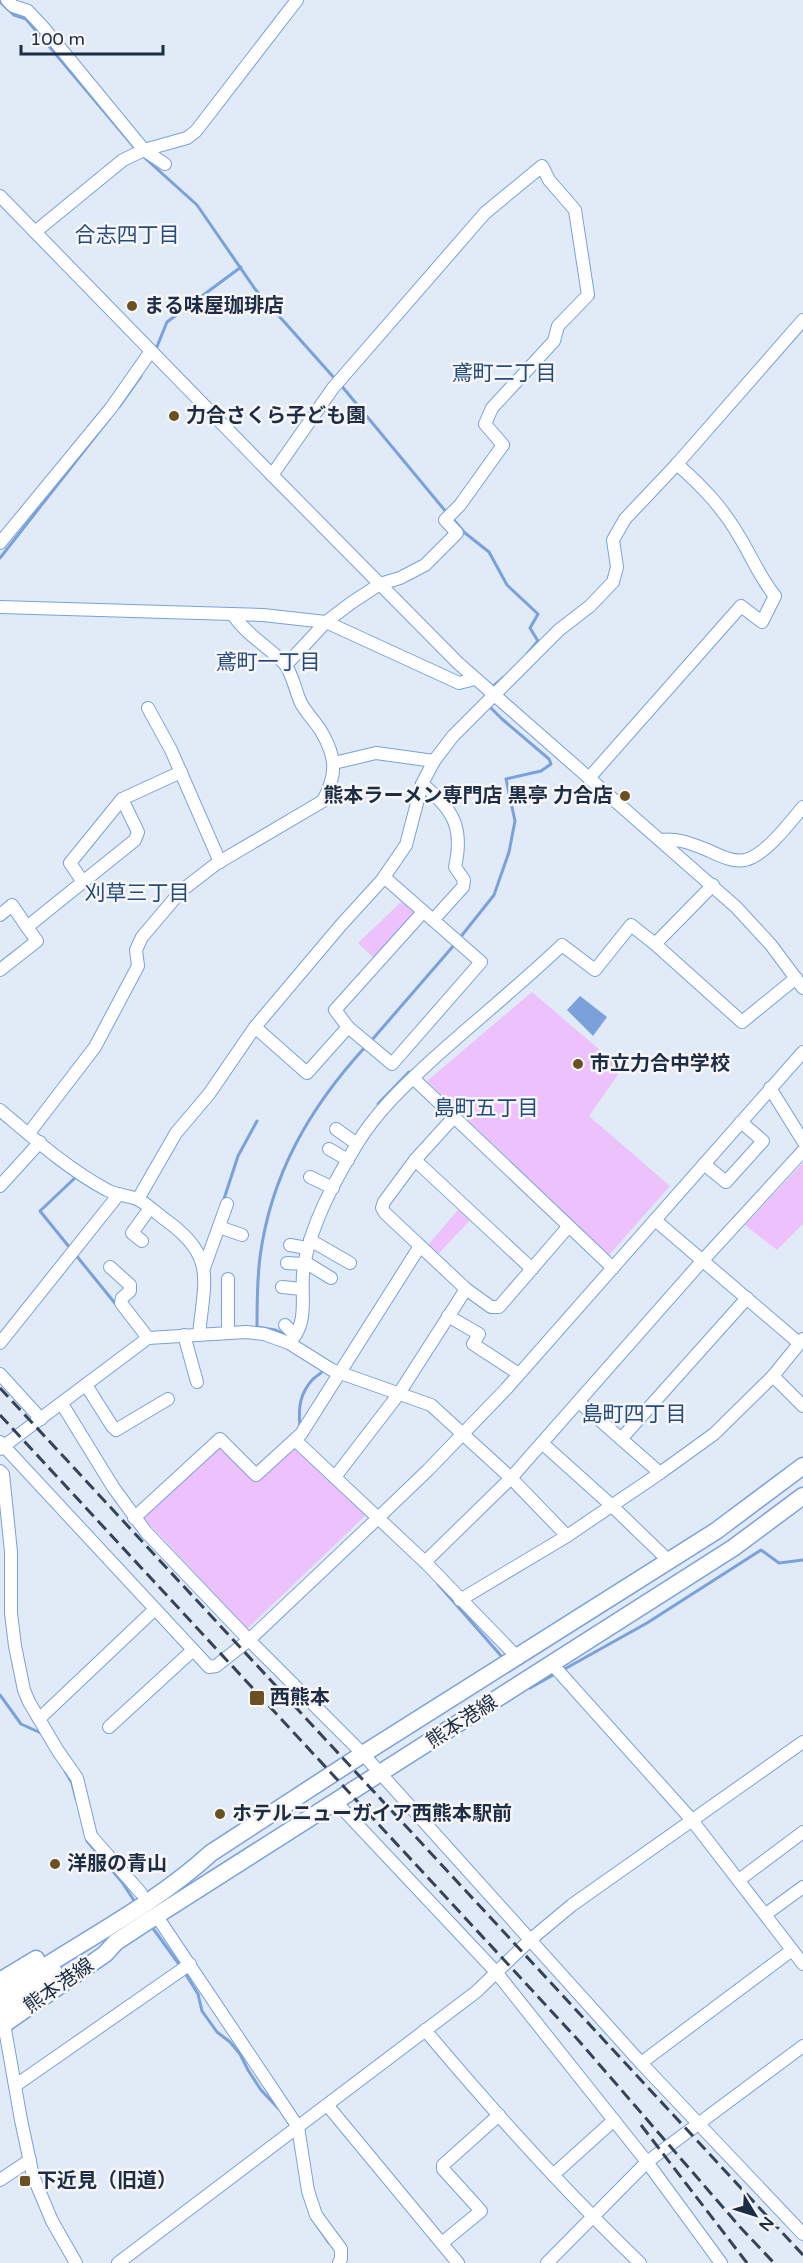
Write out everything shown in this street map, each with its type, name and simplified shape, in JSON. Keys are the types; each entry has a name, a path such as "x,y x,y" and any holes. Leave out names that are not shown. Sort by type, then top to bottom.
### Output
{"main road":[{"name":"熊本港線","path":"0,1981 190,1862 211,1853 363,1754 518,1658 740,1514 803,1466"},
{"name":"熊本港線","path":"1,2012 105,1954 116,1942 156,1915 733,1548 803,1496"},
{"name":"熊本港線","path":"1,2012 193,1870 211,1853"}],"street":[{"path":"7,0 13,6 28,11 44,27 144,150 165,164"},
{"path":"35,232 123,160 144,150 187,138 196,131 297,0"},
{"path":"272,475 333,388 484,213 542,166 549,180 575,210 588,295 558,326 554,341 492,408 484,424 502,444 460,505 445,520 457,532 425,565 400,578 380,584 326,622 286,665"},
{"path":"0,196 272,475 476,679 713,885 766,939 799,983 742,1022 631,925 595,970 562,945 523,982 412,1078 395,1095 357,1144 333,1188 309,1244 304,1263 302,1321 292,1339"},
{"path":"138,1199 176,1133 209,1094 255,1028 384,877 408,843 422,784 434,760 453,736 559,630 590,606 613,582 617,567 613,540 625,519 677,464 803,320"},
{"path":"0,543 111,408 152,351"},
{"path":"589,778 741,606 762,622 775,596 762,580 743,542 708,491 677,464"},
{"path":"0,606 263,615 326,622 459,683 476,679"},
{"path":"29,1133 95,1047 138,966 136,950 142,937 181,891 220,862 323,801 332,783 334,764 321,732 301,704 286,665 239,625 233,615"},
{"path":"148,708 181,772 220,862"},
{"path":"334,764 376,753 434,760"},
{"path":"83,882 70,863 122,799 181,772"},
{"path":"422,784 451,813 458,832 459,846 454,867 464,880 463,887 433,920"},
{"path":"27,927 135,840 138,832 122,799"},
{"path":"660,840 689,842 728,859 744,861 763,850 803,807"},
{"path":"384,877 481,962 392,1064 348,1027 335,1010 423,912"},
{"path":"655,944 713,885"},
{"path":"0,915 12,905 37,941 0,970"},
{"path":"255,1028 307,1073 348,1027"},
{"path":"292,1339 264,1334 228,1333 148,1338 62,1404 1,1446 209,1667 216,1666 249,1640 378,1518 463,1433 519,1374 803,1052"},
{"path":"412,1078 613,1268"},
{"path":"770,1088 803,1141"},
{"path":"0,1110 96,1183 119,1194 138,1199 177,1227 192,1240 204,1268"},
{"path":"454,1117 415,1160 382,1208 420,1246 466,1289 491,1307 499,1306 568,1227"},
{"path":"704,1164 726,1182 763,1141 741,1122"},
{"path":"336,1129 357,1144"},
{"path":"0,1186 40,1142"},
{"path":"329,1149 348,1160"},
{"path":"425,1562 511,1478 703,1260 803,1151"},
{"path":"415,1160 532,1269"},
{"path":"310,1177 333,1188"},
{"path":"0,1343 119,1194"},
{"path":"199,1334 204,1268 227,1204"},
{"path":"142,1241 132,1233 150,1208"},
{"path":"460,1600 567,1536 714,1434 773,1376 801,1341 655,1220"},
{"path":"219,1227 242,1235"},
{"path":"290,1245 309,1244 350,1263"},
{"path":"134,1518 220,1439 256,1475 295,1440 340,1374 420,1246"},
{"path":"286,1263 304,1263 332,1278"},
{"path":"110,1267 130,1286 131,1289 122,1298 121,1303 148,1338"},
{"path":"228,1279 228,1333"},
{"path":"282,1287 302,1289"},
{"path":"335,1477 398,1395 466,1289"},
{"path":"621,1439 747,1298"},
{"path":"448,1317 479,1334 474,1344 519,1374"},
{"path":"285,1326 292,1339 340,1374 431,1405 511,1478 567,1536"},
{"path":"184,1335 197,1382"},
{"path":"0,1374 41,1419"},
{"path":"773,1376 803,1406"},
{"path":"86,1385 116,1430 168,1399"},
{"path":"579,1402 660,1473"},
{"path":"62,1404 134,1518 249,1640 363,1754 641,2063 803,2234"},
{"path":"295,1440 425,1562 518,1658"},
{"path":"542,1443 669,1561"},
{"path":"0,1471 3,1474 11,1552 11,1613 24,1690 58,1751 77,1778 91,1836 141,1893"},
{"path":"40,1718 154,1610"},
{"path":"109,1727 193,1650"},
{"path":"552,1664 691,1819 798,1955 641,2063"},
{"path":"118,2263 476,1992 530,1940 572,1905 803,1742"},
{"path":"336,1802 496,1972 647,2162 722,2263"},
{"path":"739,1880 803,1832"},
{"path":"766,1914 803,1887"},
{"path":"156,1915 298,2127 308,2191 316,2215 341,2249 339,2263"},
{"path":"16,2085 189,1964"},
{"path":"1,2012 33,2176 52,2221 76,2263"},
{"path":"425,2030 553,2175 640,2263"},
{"path":"547,2263 647,2162 803,2046"},
{"path":"328,2106 458,2263"},
{"path":"442,2243 481,2211 443,2169 443,2165 498,2115"},
{"path":"553,2175 614,2120"},
{"path":"0,2180 30,2160"}],"shaded area":[{"path":"401,902 415,912 374,958 358,943"},
{"path":"532,992 622,1069 589,1116 670,1186 609,1255 427,1081"},
{"path":"803,1163 803,1224 777,1250 745,1225"},
{"path":"458,1210 470,1220 438,1254 428,1245"},
{"path":"220,1442 258,1481 295,1448 366,1515 247,1629 142,1516"}],"water":[{"path":"580,996 607,1017 593,1036 567,1010"}],"waterway":[{"path":"0,2 14,15 26,19 134,147"},
{"path":"145,158 197,205 255,289 336,380"},
{"path":"156,349 167,322 241,267"},
{"path":"119,407 141,376"},
{"path":"340,384 447,513"},
{"path":"0,558 109,419"},
{"path":"452,518 465,533 489,552 507,585 538,614 530,628 538,641 527,654"},
{"path":"490,689 504,677"},
{"path":"459,939 494,895 509,852 515,821 506,779 541,771 551,764 549,759 489,706"},
{"path":"371,1041 455,944"},
{"path":"289,1336 275,1330 257,1327 258,1274 265,1227 273,1198 296,1143 327,1093 366,1046"},
{"path":"378,1104 409,1072"},
{"path":"223,1202 238,1156 257,1121"},
{"path":"70,1248 40,1211 77,1176"},
{"path":"75,1254 118,1307"},
{"path":"300,1426 299,1413 303,1395 313,1379 324,1370"},
{"path":"561,1671 647,1623 761,1550 779,1563 803,1560"},
{"path":"438,1584 503,1658"},
{"path":"528,1685 530,1688 555,1674"},
{"path":"0,1695 21,1724 41,1733"},
{"path":"65,1771 72,1783 76,1799"},
{"path":"86,1837 135,1902"},
{"path":"152,1927 181,1967"},
{"path":"185,1973 198,1994 202,2011 217,2032 240,2054 261,2090 278,2108"},
{"path":"316,2224 329,2243"}],"railway":[{"path":"0,1388 803,2255"},
{"path":"0,1415 579,2041 774,2263"},
{"path":"641,2125 747,2263"}],"place":[{"name":"まる味屋珈琲店","path":"132,306"},
{"name":"力合さくら子ども園","path":"174,416"},
{"name":"熊本ラーメン専門店 黒亭 力合店","path":"625,796"},
{"name":"市立力合中学校","path":"578,1064"},
{"name":"西熊本","path":"257,1698"},
{"name":"ホテルニューガイア西熊本駅前","path":"220,1814"},
{"name":"洋服の青山","path":"55,1864"},
{"name":"下近見（旧道）","path":"25,2181"}],"district":[{"name":"合志四丁目","path":"127,235"},
{"name":"鳶町二丁目","path":"504,373"},
{"name":"鳶町一丁目","path":"268,662"},
{"name":"刈草三丁目","path":"137,893"},
{"name":"島町五丁目","path":"486,1108"},
{"name":"島町四丁目","path":"634,1414"}]}
